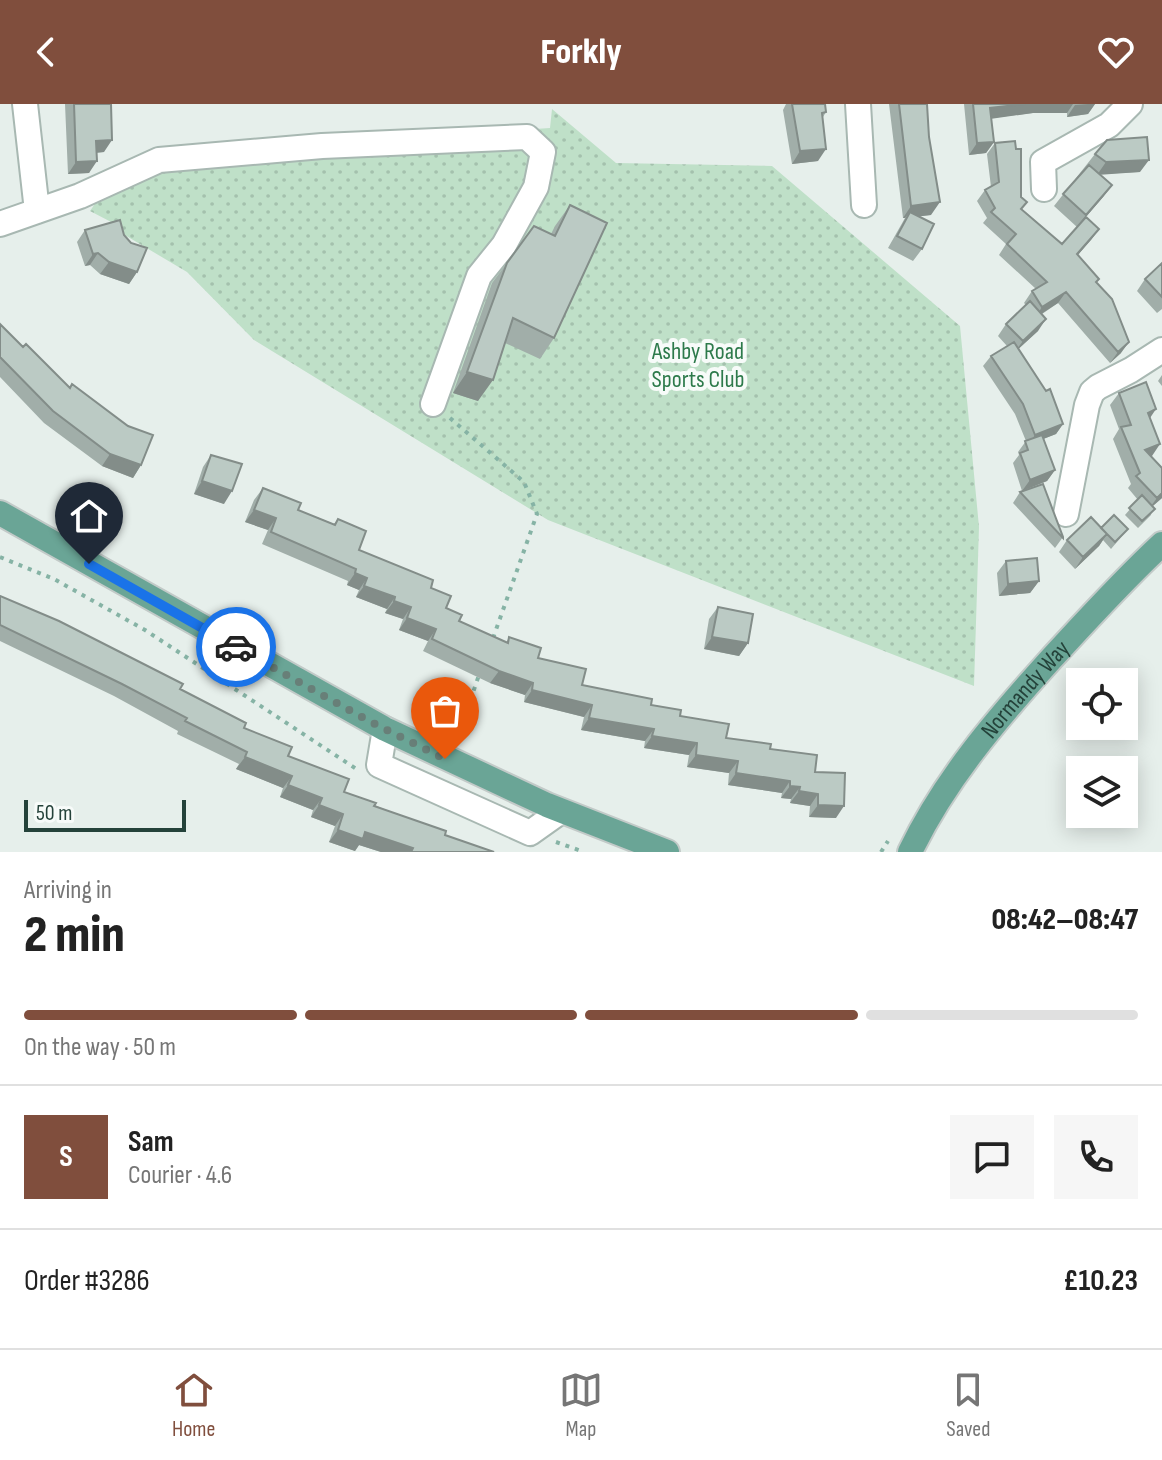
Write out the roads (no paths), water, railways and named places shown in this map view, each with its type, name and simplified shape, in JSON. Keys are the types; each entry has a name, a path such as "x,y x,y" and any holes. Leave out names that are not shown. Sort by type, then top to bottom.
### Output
{"main road":[{"path":"0,513 385,729 561,811 667,852"},
{"name":"Normandy Way","path":"910,852 926,818 997,719 1162,544"}],"street":[{"path":"25,104 37,211"},
{"path":"858,104 864,205"},
{"path":"1044,189 1043,162 1109,125 1130,104"},
{"path":"0,224 80,196 159,160 322,146 527,137 543,152 536,187 504,245 479,276 433,404"},
{"path":"1066,514 1092,392 1162,350"},
{"path":"385,729 379,765 530,833 561,811"}],"park label":[{"name":"Ashby Road Sports Club","path":"698,365"}]}
